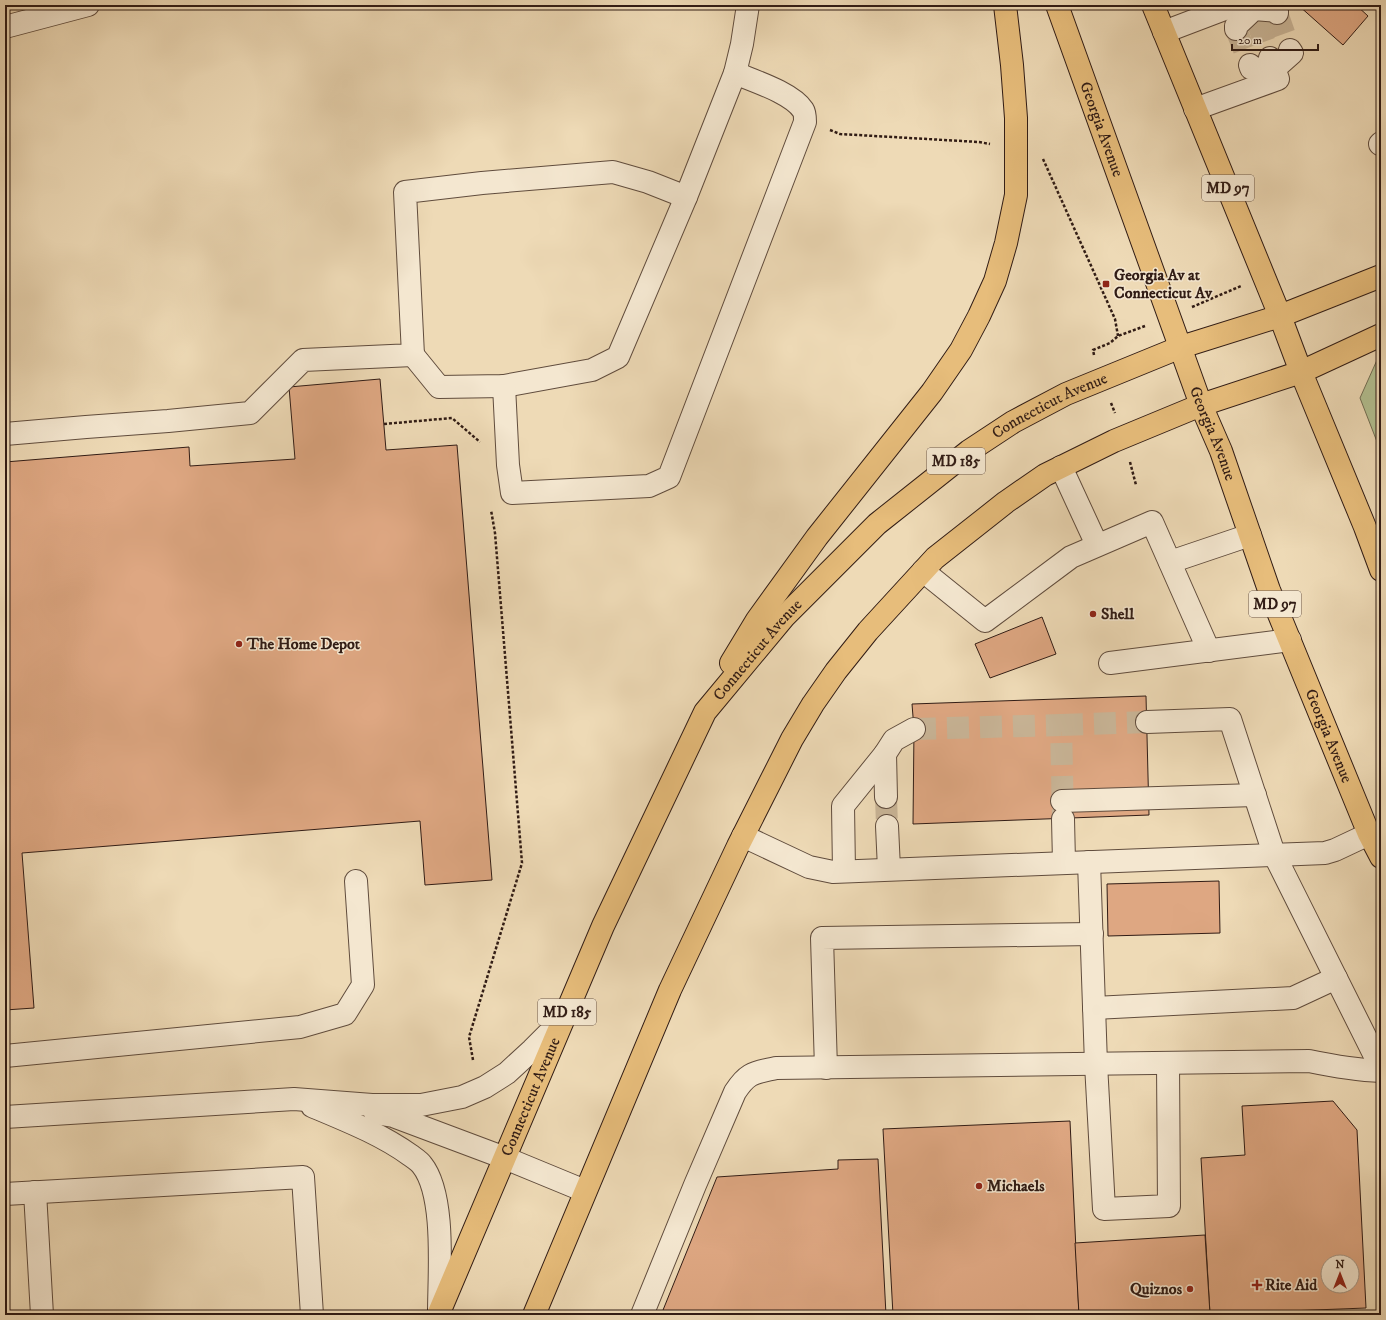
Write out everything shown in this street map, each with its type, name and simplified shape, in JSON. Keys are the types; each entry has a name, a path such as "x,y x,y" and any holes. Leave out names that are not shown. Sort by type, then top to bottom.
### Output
{"main road":[{"path":"704,712 737,652 757,620 817,537 932,392 961,350 980,316 995,281 1006,243 1016,195 1016,118 1005,5"},
{"name":"Georgia Avenue","path":"1057,5 1201,405 1221,451 1269,590 1369,834 1381,857"},
{"name":"MD 97","path":"1153,5 1280,316 1381,570"},
{"name":"Connecticut Avenue","path":"438,1314 603,926 704,712 784,616 877,524 970,451 1013,422 1066,394 1181,347 1280,316 1381,276"},
{"path":"534,1315 670,990 743,836 792,739 813,704 836,671 868,631 935,558 1006,502 1045,476 1114,441 1201,405 1301,372 1381,335"}],"lane":[{"path":"5,27 88,5"},
{"path":"686,197 648,182 613,172 482,182 405,192 413,355 439,387 504,386 592,370 618,357 686,197 735,73 742,44 748,5"},
{"path":"1236,29 1236,26 1250,10"},
{"path":"1164,32 1250,10 1277,11 1277,13"},
{"path":"1250,65 1252,68 1272,63 1292,53 1290,50"},
{"path":"1195,109 1278,79 1272,63"},
{"path":"504,386 508,465 512,493 649,486 669,477 805,122 804,111 786,95 735,73"},
{"path":"5,434 250,413 303,360 413,355"},
{"path":"1061,467 1097,545"},
{"path":"923,571 985,621 1071,557 1152,522 1209,651"},
{"path":"1170,562 1250,535"},
{"path":"1110,663 1290,640"},
{"path":"642,1315 694,1185 735,1092 743,1080 752,1074 776,1068 1309,1061 1361,1070 1381,1069 1274,854 1230,719 1147,722"},
{"path":"844,871 843,806 885,754 894,740 914,729"},
{"path":"885,754 886,797"},
{"path":"1064,862 1063,810 1255,795"},
{"path":"887,826 889,869"},
{"path":"743,836 808,867 833,872 1325,852 1336,850 1369,834"},
{"path":"1089,862 1096,1064 1104,1209 1169,1206 1168,1063"},
{"path":"5,1056 300,1027 345,1014 363,985 356,881"},
{"path":"826,1068 822,938 1092,934"},
{"path":"1094,1008 1293,998 1336,978"},
{"path":"5,1117 294,1099 372,1105 421,1105 462,1097 485,1087 506,1073 532,1050 564,1017"},
{"path":"294,1099 393,1116 505,1158 585,1191"},
{"path":"294,1099 399,1147 421,1164 430,1177 438,1212 438,1314"},
{"path":"5,1194 303,1177 312,1315"},
{"path":"35,1192 42,1315"}],"path":[{"path":"384,424 452,418 481,443"},
{"path":"473,1060 469,1037 522,863 495,533 490,503"}],"green space":[{"path":"1381,358 1381,452 1360,398 1377,360"}],"building":[{"path":"1298,5 1356,5 1368,16 1343,45"},
{"name":"The Home Depot","path":"380,379 386,450 457,445 492,880 425,885 420,821 22,853 34,1008 5,1010 5,462 189,447 190,466 295,459 289,387"},
{"path":"1042,617 1056,654 990,678 975,644"},
{"path":"1146,696 1149,815 913,824 914,729 912,704"},
{"path":"1219,881 1220,933 1108,936 1107,884"},
{"path":"1333,1101 1357,1130 1366,1308 1210,1314 1201,1158 1245,1155 1242,1106"},
{"name":"Michaels","path":"1070,1121 1079,1315 893,1315 883,1129"},
{"path":"878,1159 886,1315 661,1315 717,1177 838,1169 838,1160"},
{"path":"1205,1235 1210,1314 1079,1315 1075,1243"}],"tunnel":[{"path":"1277,13 1290,50"},
{"path":"1257,21 1270,58"},
{"path":"1236,29 1250,65"},
{"path":"1061,725 1147,722"},
{"path":"914,729 1061,725 1063,819"},
{"path":"886,797 887,826"}],"place":[{"name":"Georgia Av at Connecticut Av","path":"1106,284"},
{"name":"Shell","path":"1093,614"},
{"name":"The Home Depot","path":"239,644"},
{"name":"Michaels","path":"979,1186"},
{"name":"Rite Aid","path":"1257,1285"},
{"name":"Quiznos","path":"1190,1289"}]}
